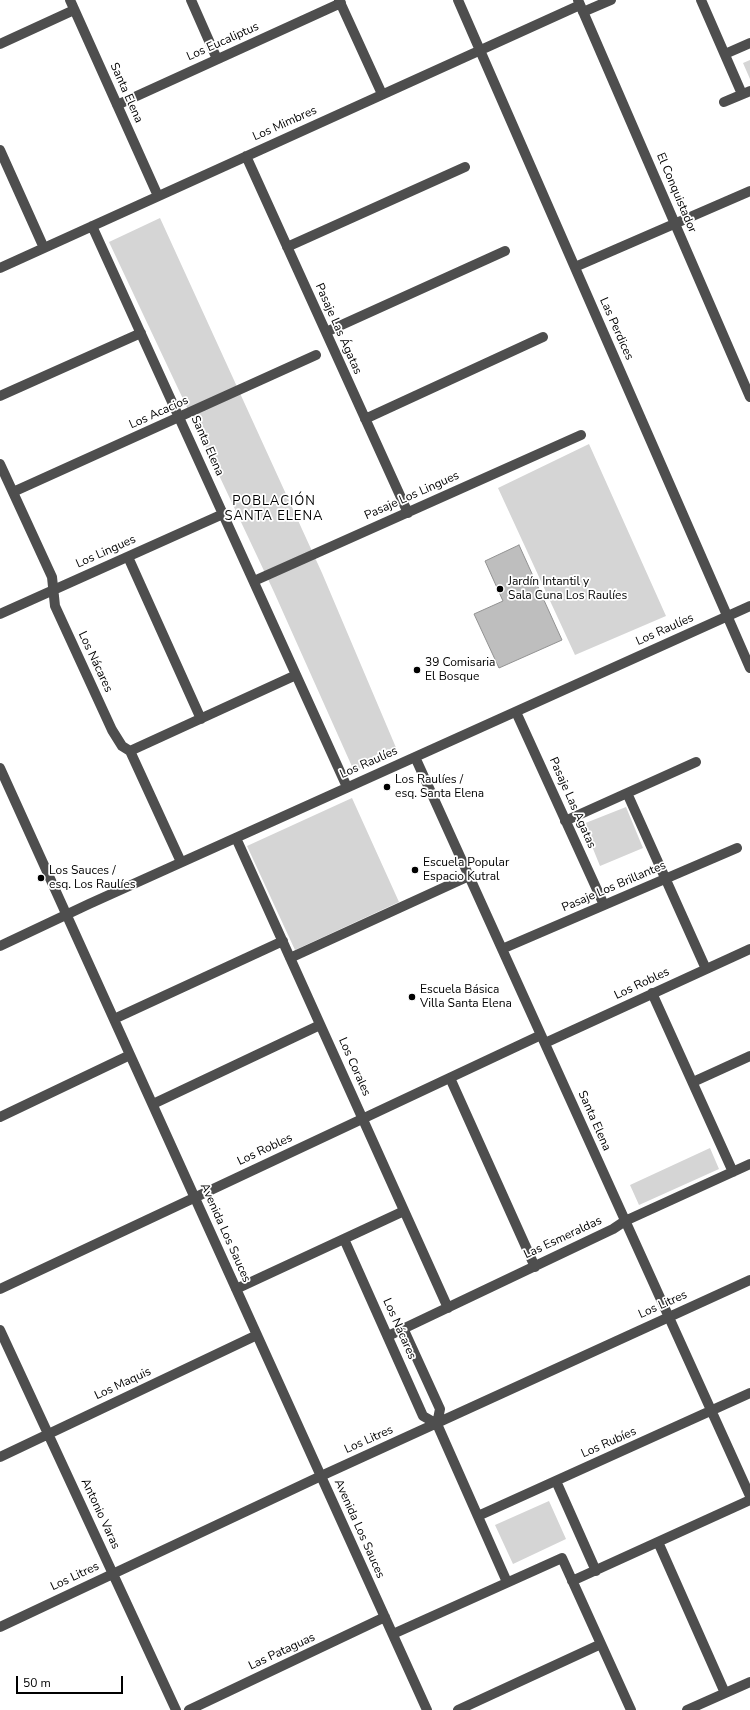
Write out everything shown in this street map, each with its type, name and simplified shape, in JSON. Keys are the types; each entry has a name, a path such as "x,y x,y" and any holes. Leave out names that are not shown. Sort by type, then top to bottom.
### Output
{"street":[{"name":"Santa Elena","path":"70,0 158,196"},
{"path":"190,0 217,59"},
{"name":"Las Perdices","path":"458,0 750,668"},
{"name":"Los Mimbres","path":"0,268 382,94 580,6 611,0"},
{"path":"701,0 725,54 746,93 724,102"},
{"path":"340,2 382,94"},
{"name":"Los Eucaliptus","path":"117,105 340,2"},
{"name":"El Conquistador","path":"580,6 750,397"},
{"path":"0,44 74,10"},
{"path":"725,54 750,43"},
{"path":"0,150 44,248"},
{"name":"Pasaje Las Ágatas","path":"246,156 408,513"},
{"path":"287,247 465,167"},
{"path":"575,267 750,190"},
{"name":"Santa Elena","path":"92,226 347,787"},
{"path":"326,332 505,251"},
{"path":"0,396 141,333"},
{"path":"365,420 543,337"},
{"name":"Los Acacios","path":"13,492 180,418 316,355"},
{"name":"Pasaje Los Lingues","path":"254,581 581,435"},
{"name":"Los Nácares","path":"0,464 52,577 55,606 112,730 122,746 130,752 181,862"},
{"name":"Los Lingues","path":"0,614 223,514"},
{"path":"128,557 201,719"},
{"name":"Los Raulíes","path":"0,946 66,914 750,606"},
{"path":"130,752 296,675"},
{"name":"Pasaje Las Agatas","path":"516,712 604,905"},
{"name":"Santa Elena","path":"415,757 750,1496"},
{"path":"565,821 696,762"},
{"name":"Avenida Los Sauces","path":"1,772 427,1710"},
{"path":"627,793 706,969"},
{"name":"Los Corales","path":"236,838 448,1308"},
{"name":"Pasaje Los Brillantes","path":"502,949 737,848"},
{"path":"290,958 469,876"},
{"path":"114,1018 282,941"},
{"name":"Los Robles","path":"0,1289 450,1078 652,993 750,949"},
{"path":"652,993 734,1172"},
{"path":"152,1104 320,1025"},
{"path":"0,1117 130,1055"},
{"path":"693,1082 750,1056"},
{"path":"450,1078 535,1266"},
{"name":"Las Esmeraldas","path":"388,1336 613,1230 625,1221 750,1164"},
{"path":"236,1289 404,1211"},
{"name":"Los Nácares","path":"344,1239 424,1416 437,1424 507,1582"},
{"name":"Los Litres","path":"0,1627 321,1476 750,1280"},
{"name":"Los Nácares","path":"403,1328 440,1408 437,1424"},
{"name":"Antonio Varas","path":"0,1330 176,1710"},
{"name":"Los Maquis","path":"0,1457 257,1335"},
{"name":"Los Rubíes","path":"478,1516 750,1393"},
{"path":"556,1481 596,1571"},
{"path":"572,1581 750,1500"},
{"path":"658,1542 725,1693"},
{"path":"393,1634 562,1558 631,1710"},
{"name":"Las Pataguas","path":"189,1710 385,1617"},
{"path":"458,1710 601,1644"},
{"path":"687,1710 750,1682"}],"shaded area":[{"path":"750,60 750,79 743,63"},
{"path":"160,218 322,573 397,750 354,771 274,592 109,242"},
{"path":"589,444 666,616 575,655 498,488"},
{"path":"352,798 399,902 295,950 247,846"},
{"path":"626,807 643,848 600,866 583,824"},
{"path":"710,1148 719,1169 639,1205 630,1185"},
{"path":"549,1501 566,1539 513,1564 495,1525"}],"building":[{"path":"519,545 562,640 499,668 474,614 503,601 485,561"}],"place":[{"name":"Jardín Intantil y Sala Cuna Los Raulíes","path":"500,589"},
{"name":"39 Comisaria El Bosque","path":"417,670"},
{"name":"Los Raulíes / esq. Santa Elena","path":"387,787"},
{"name":"Escuela Popular Espacio Kutral","path":"415,870"},
{"name":"Los Sauces / esq. Los Raulíes","path":"41,878"},
{"name":"Escuela Básica Villa Santa Elena","path":"412,997"}],"district":[{"name":"POBLACIÓN SANTA ELENA","path":"274,510"}]}
